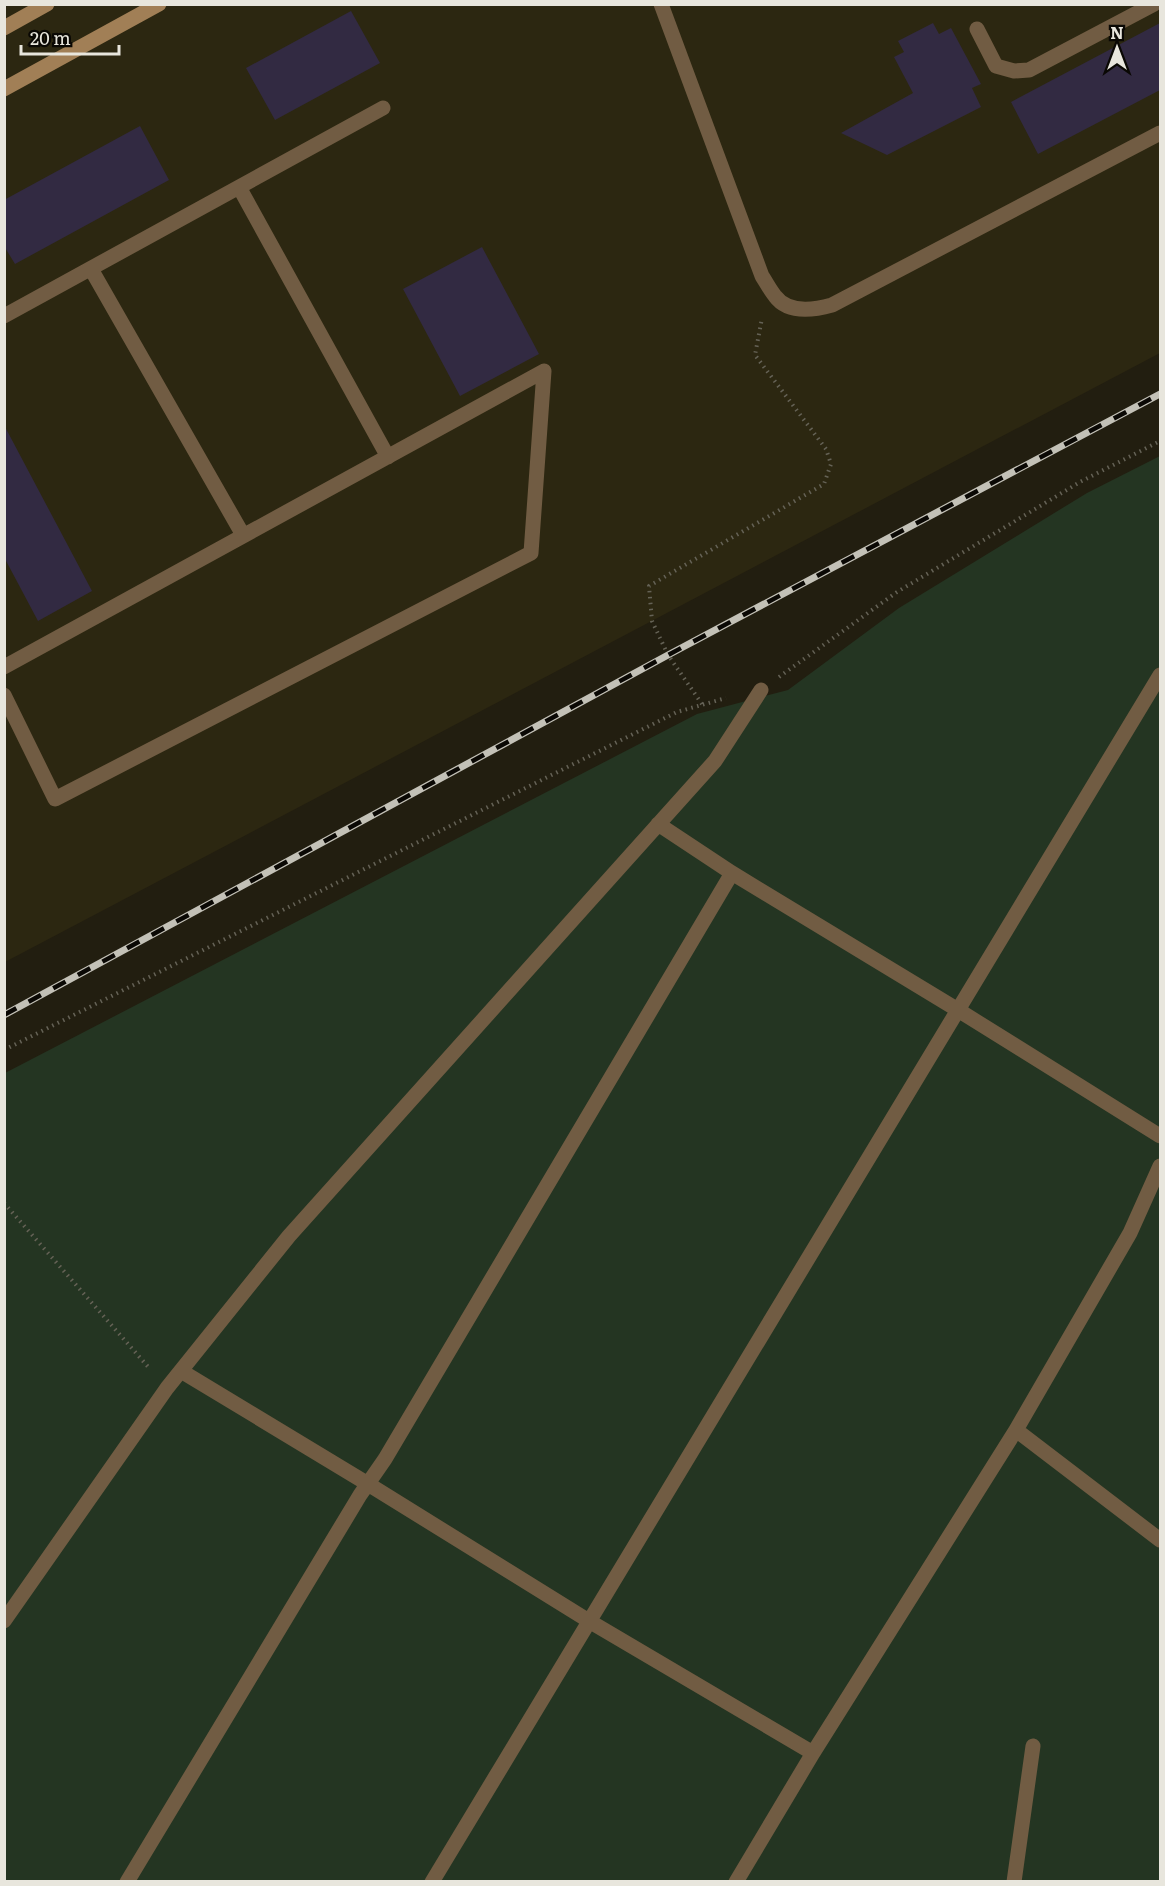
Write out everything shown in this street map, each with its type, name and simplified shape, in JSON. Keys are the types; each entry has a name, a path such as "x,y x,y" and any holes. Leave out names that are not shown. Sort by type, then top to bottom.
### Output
{"main road":[{"path":"4,28 46,4"},
{"path":"4,89 159,4"}],"street":[{"path":"661,4 762,276 776,298 793,308 812,310 832,305 1161,133"},
{"path":"977,29 996,66 1014,71 1029,70 1154,4"},
{"path":"4,316 383,108"},
{"path":"239,187 388,457"},
{"path":"91,269 243,535"},
{"path":"4,667 544,371 531,553 55,799 4,695"},
{"path":"432,1881 1161,675"},
{"path":"4,1621 167,1388 289,1236 715,761 761,690"},
{"path":"658,824 732,873 1161,1136"},
{"path":"127,1881 368,1484 732,873"},
{"path":"736,1881 813,1753 1016,1430 1130,1233 1161,1166"},
{"path":"181,1371 589,1621 813,1753"},
{"path":"1016,1430 1161,1540"},
{"path":"1014,1881 1033,1746"}],"path":[{"path":"702,704 668,655 652,621 649,586 824,484 831,464 826,449 755,355 768,284"},
{"path":"4,1050 666,717 702,704 761,690 907,586 1080,482 1161,441"},
{"path":"4,1203 167,1388"}],"shaded area":[{"path":"5,5 1160,5 1160,353 5,962"}],"green space":[{"path":"1160,456 1160,1881 5,1882 5,1073 697,714 788,690 899,608 1087,493"}],"building":[{"path":"351,11 380,63 275,120 246,68"},
{"path":"933,23 939,34 951,28 981,84 972,88 981,107 887,155 841,133 913,93 894,57 904,52 898,41"},
{"path":"1160,23 1160,90 1038,154 1011,102"},
{"path":"140,126 169,180 15,264 4,246 4,200"},
{"path":"482,247 539,354 460,396 403,289"},
{"path":"4,425 92,591 38,621 4,557"}],"railway":[{"path":"4,1015 668,655 1160,394"}]}
